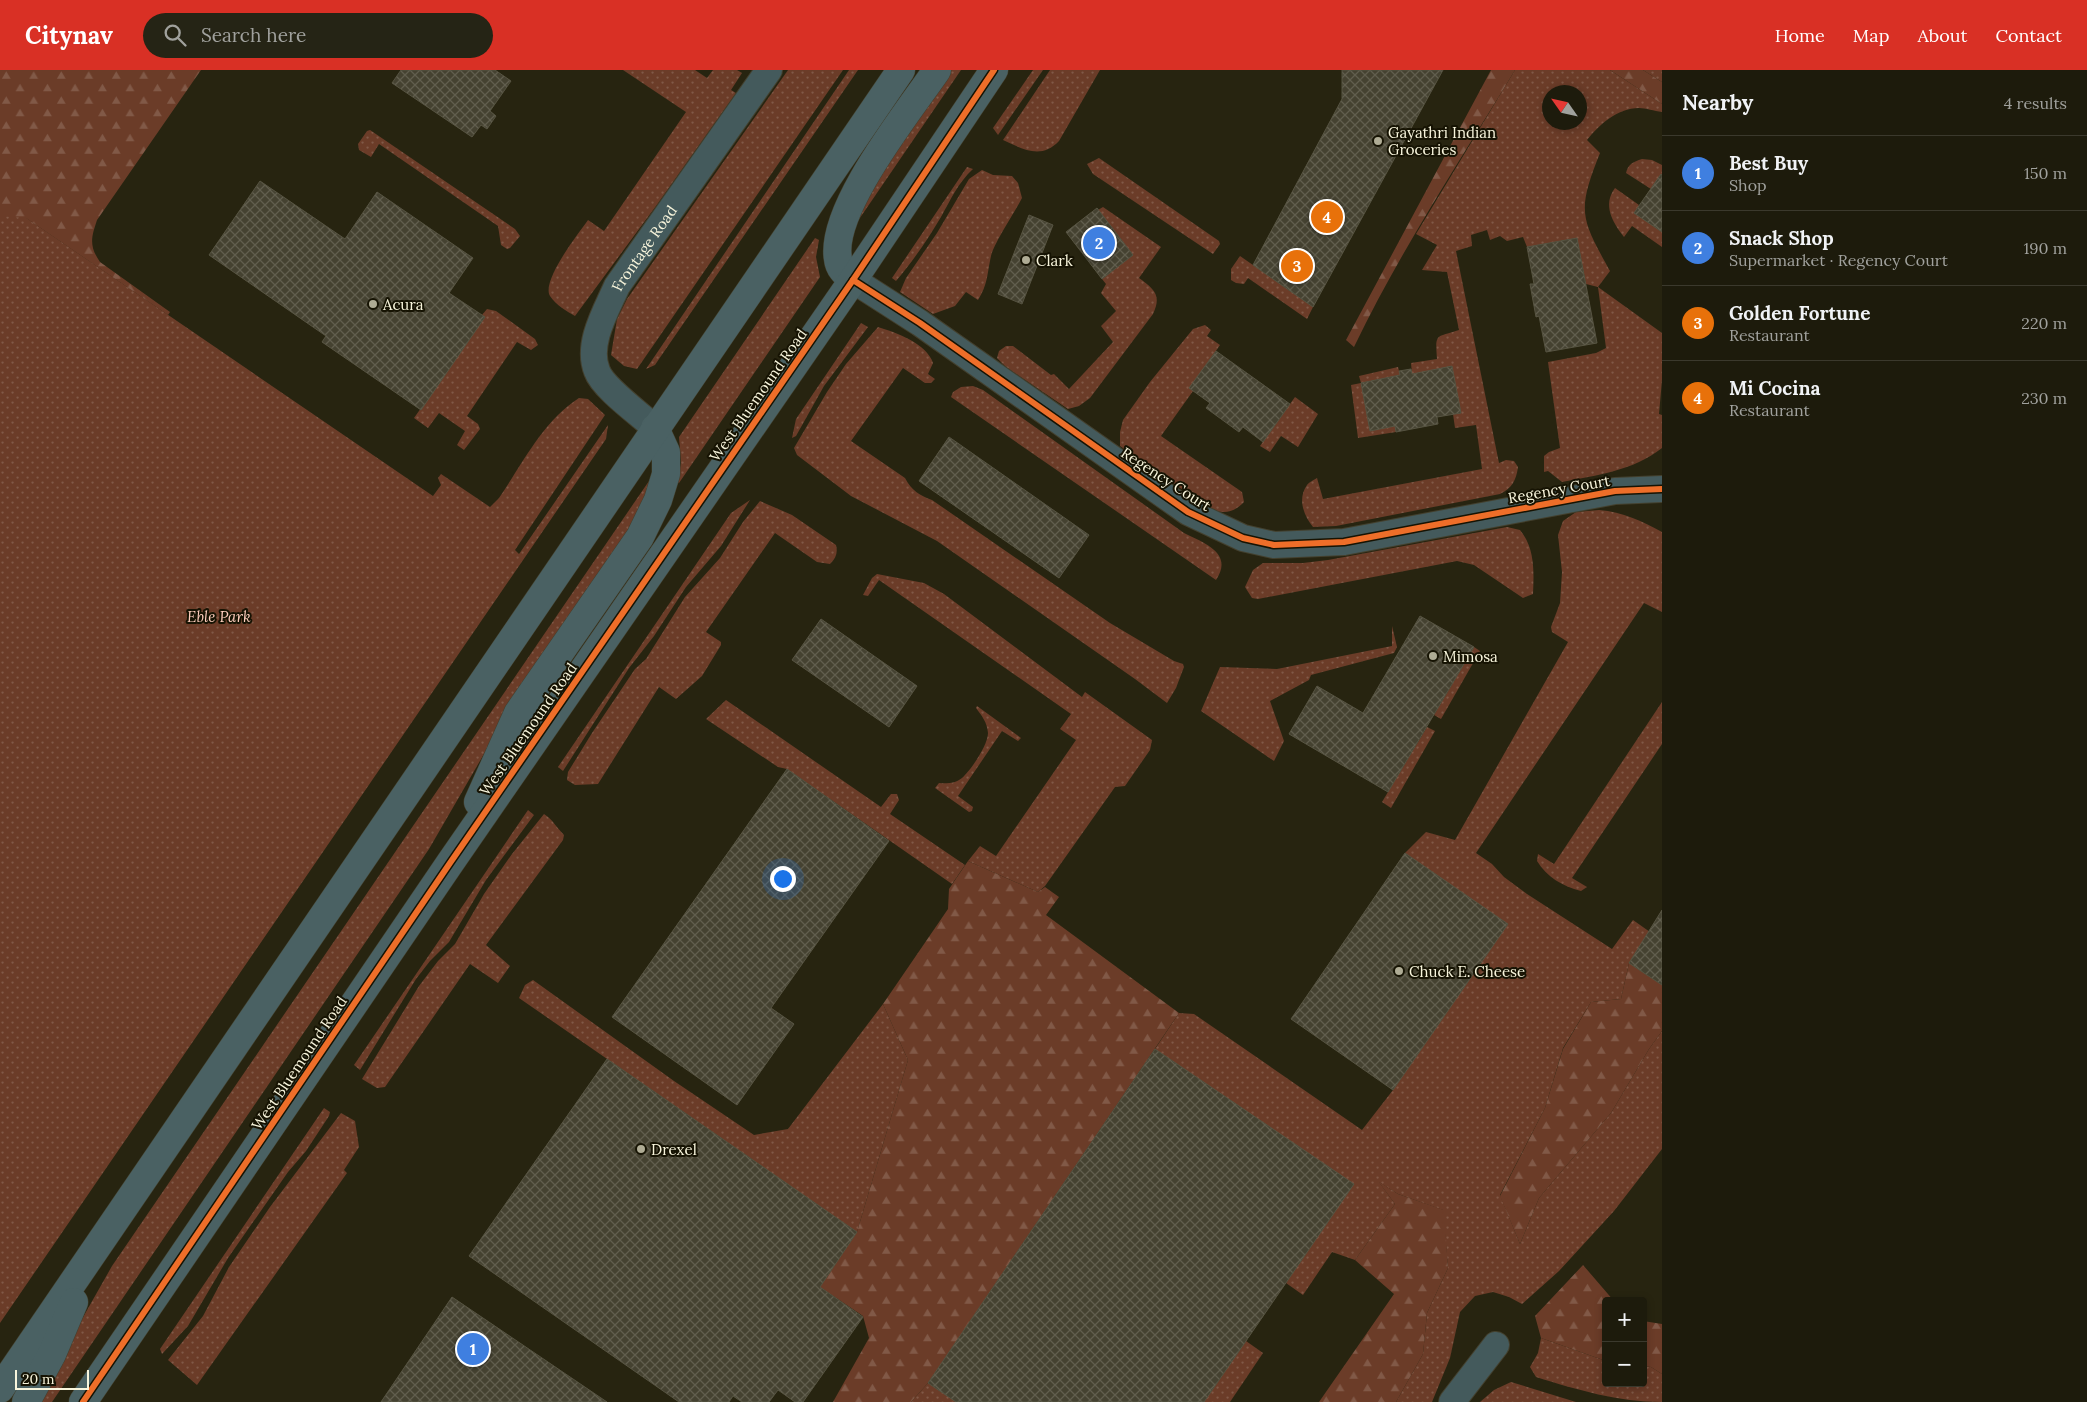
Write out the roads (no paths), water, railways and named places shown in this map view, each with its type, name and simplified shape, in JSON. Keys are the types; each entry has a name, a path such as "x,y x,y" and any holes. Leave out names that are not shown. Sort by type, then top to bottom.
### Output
{"main road":[{"path":"0,1389 901,70"},
{"path":"853,280 840,268 837,258 842,220 868,171 937,70"},
{"name":"West Bluemound Road","path":"83,1402 450,863 853,280 993,71"},
{"path":"450,863 518,713 640,537 658,500 666,474 666,452 655,428"},
{"path":"26,1402 52,1354 95,1250"}],"street":[{"name":"Frontage Road","path":"655,428 610,389 597,372 594,350 601,322 617,286 769,70"},
{"name":"Regency Court","path":"853,280 920,323 1188,512 1244,538 1274,545 1344,542 1615,491 1662,489"},
{"path":"1452,1402 1496,1345"}],"place":[{"name":"Gayathri Indian Groceries","path":"1378,141"},
{"name":"Mi Cocina","path":"1327,217"},
{"name":"Snack Shop","path":"1099,243"},
{"name":"Clark","path":"1026,260"},
{"name":"Golden Fortune","path":"1297,266"},
{"name":"Acura","path":"373,304"},
{"name":"Mimosa","path":"1433,656"},
{"name":"Chuck E. Cheese","path":"1399,971"},
{"name":"Drexel","path":"641,1149"},
{"name":"Best Buy","path":"473,1349"}],"park label":[{"name":"Eble Park","path":"219,616"}]}
